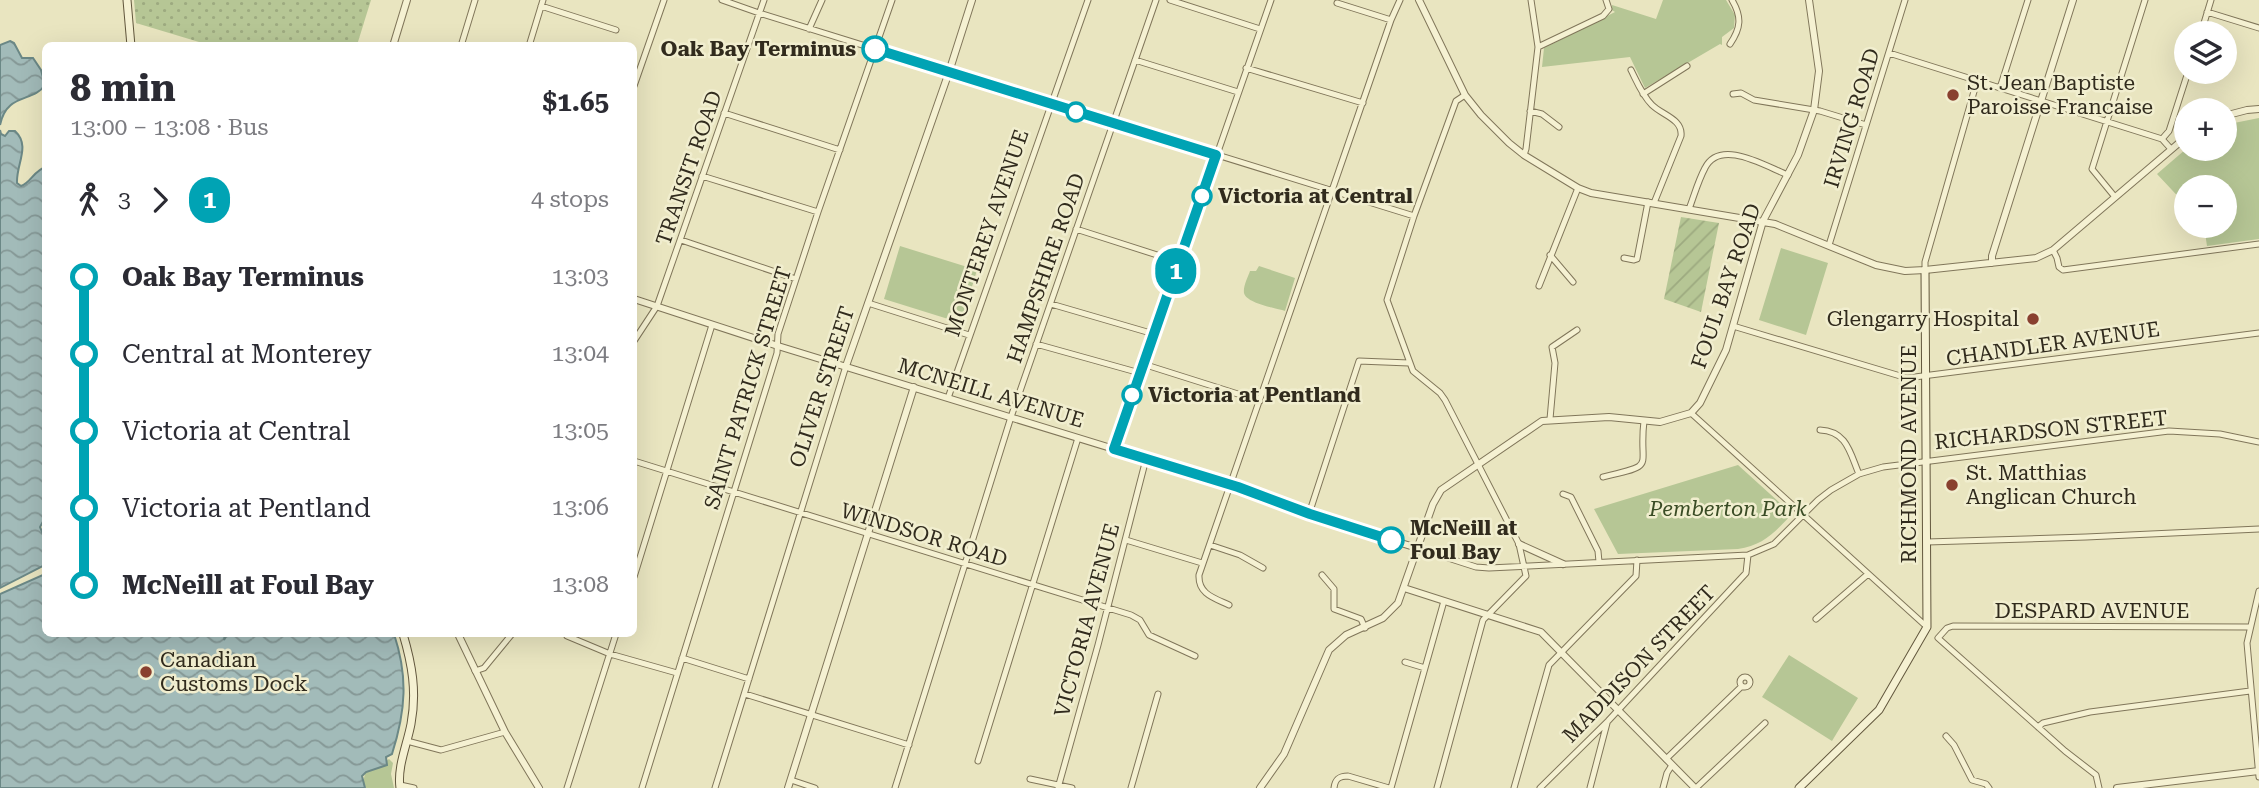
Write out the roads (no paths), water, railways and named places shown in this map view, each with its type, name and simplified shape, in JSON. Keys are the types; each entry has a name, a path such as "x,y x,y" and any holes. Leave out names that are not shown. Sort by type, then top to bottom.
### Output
{"main road":[{"path":"127,0 131,42"},
{"name":"RICHMOND AVENUE","path":"1799,788 1877,713 1927,627 1925,271"},
{"path":"400,786 400,771 414,691 411,660 404,637"}],"street":[{"path":"394,42 407,0"},
{"path":"462,42 475,0"},
{"path":"637,77 664,0"},
{"path":"722,0 1414,216"},
{"name":"TRANSIT ROAD","path":"637,335 657,306 764,0"},
{"path":"809,29 821,0"},
{"name":"SAINT PATRICK STREET","path":"642,788 778,346 778,334 892,0"},
{"name":"OLIVER STREET","path":"715,788 846,366 972,0"},
{"name":"MONTEREY AVENUE","path":"948,398 1088,0"},
{"name":"HAMPSHIRE ROAD","path":"895,788 1010,417 1156,0"},
{"path":"1170,0 1259,29"},
{"path":"1114,449 1271,0"},
{"path":"1229,606 1206,595 1198,585 1202,564 1400,0"},
{"path":"1419,0 1465,95 1481,115 1521,153 1578,188 1591,193 1783,226 1884,267 1925,271 2036,258 2053,250 2174,147"},
{"path":"1521,153 1527,149 1538,47 1531,0"},
{"path":"1538,47 1604,16 1609,9 1606,0"},
{"path":"1730,44 1740,24 1732,0"},
{"name":"FOUL BAY ROAD","path":"1691,413 1700,403 1722,361 1763,221 1798,155 1814,110 1819,71 1809,0"},
{"name":"IRVING ROAD","path":"1829,245 1905,0"},
{"path":"2000,88 2028,0"},
{"path":"1992,263 2073,0"},
{"path":"2115,197 2092,169 2146,0"},
{"path":"2204,21 2211,0"},
{"path":"530,42 542,3 616,30"},
{"path":"1337,3 1391,20"},
{"path":"2207,12 2259,28"},
{"path":"1889,52 2162,139 2171,149"},
{"path":"1135,60 1238,92"},
{"path":"1643,94 1687,66"},
{"path":"1246,68 1363,103"},
{"path":"1624,258 1637,258 1651,203 1682,129 1678,123 1653,106 1643,94 1631,70"},
{"name":"RICHMOND AVENUE","path":"1925,271 1924,262 1977,81"},
{"path":"2162,139 2169,131 2184,84"},
{"path":"1733,94 1741,93 1754,100 1814,110 1866,125"},
{"path":"1437,788 1483,620 1526,576 1519,544 1445,400 1413,371 1390,310 1388,294 1414,216 1456,101 1465,95"},
{"path":"2237,113 2259,109"},
{"path":"1530,111 1542,114 1559,128"},
{"path":"724,113 840,150"},
{"path":"1689,209 1706,167 1712,159 1723,154 1734,154 1788,175"},
{"path":"702,176 818,212"},
{"path":"1539,286 1578,188"},
{"path":"1076,229 1179,262"},
{"path":"681,240 796,279"},
{"path":"2053,250 2059,267 2063,270 2259,244"},
{"path":"1550,255 1573,282"},
{"name":"MCNEILL AVENUE","path":"637,300 778,346 1229,484 1310,514 1417,548"},
{"path":"868,303 969,335"},
{"path":"1051,304 1154,334"},
{"path":"637,567 712,325"},
{"name":"CHANDLER AVENUE","path":"1733,326 1907,379 2259,333"},
{"path":"1550,419 1555,363 1552,347 1577,330"},
{"path":"1037,344 1140,373"},
{"path":"1310,514 1359,361 1409,363"},
{"path":"1143,364 1261,401"},
{"path":"788,788 914,387"},
{"path":"1260,788 1284,754 1329,650 1346,635 1365,628 1394,610 1436,496 1477,464 1542,421 1550,419 1609,417 1660,422 1691,413 1927,627"},
{"path":"1603,477 1639,468 1644,463 1644,421"},
{"path":"1821,430 1832,430 1840,435 1859,474"},
{"name":"RICHARDSON STREET","path":"1417,548 1476,567 1748,555 1774,544 1831,490 1859,474 1882,467 2169,431 2220,434 2259,442"},
{"path":"978,761 1078,438"},
{"name":"VICTORIA AVENUE","path":"1058,786 1146,459"},
{"name":"WINDSOR ROAD","path":"637,462 1107,608 1140,620 1149,635 1195,656"},
{"path":"1563,494 1571,497 1598,551 1599,562"},
{"path":"1927,542 2259,529"},
{"path":"1125,540 1202,564"},
{"path":"1519,544 1563,564"},
{"path":"1210,545 1240,555 1262,568"},
{"name":"MADDISON STREET","path":"1540,788 1608,722 1746,573 1748,555"},
{"path":"1514,788 1549,665 1636,576 1637,561"},
{"path":"1816,619 1868,573"},
{"path":"1322,576 1333,587 1334,609 1361,620 1365,628"},
{"path":"1404,588 1541,632 1695,788 1765,723"},
{"path":"2117,788 2258,773 2247,643 2259,591"},
{"path":"1334,788 1336,780 1341,776 1348,776 1390,788 1444,601"},
{"name":"DESPARD AVENUE","path":"2038,727 1938,638 1947,628 2250,627"},
{"path":"459,637 505,732 539,788"},
{"path":"475,671 484,668 510,637"},
{"path":"570,637 610,654 677,673"},
{"path":"567,788 615,637"},
{"path":"682,658 750,679"},
{"path":"1405,662 1425,668"},
{"path":"1666,759 1742,686"},
{"path":"2099,788 2096,775 2038,727 2043,723 2090,712 2250,691"},
{"path":"745,694 909,745"},
{"path":"1131,788 1157,694"},
{"path":"1590,788 1608,722"},
{"path":"407,741 441,750 505,732"},
{"path":"1946,736 1954,745 1972,780 1986,784 1989,788"},
{"path":"1663,788 1672,765"},
{"path":"1030,779 1072,788"},
{"path":"791,780 815,788"},
{"path":"400,786 414,788"}],"water":[{"path":"10,41 14,43 22,58 33,58 41,70 42,89 8,107 0,125 0,45"},
{"path":"0,130 5,136 9,131 15,131 22,143 17,183 21,186 42,169 42,567 0,588"},
{"path":"42,575 42,637 224,637 224,640 226,637 395,637 402,664 404,693 392,754 386,757 387,765 362,776 365,788 0,788 0,594"}],"place":[{"name":"Oak Bay Terminus","path":"875,49"},
{"name":"St. Jean Baptiste Paroisse Francaise","path":"1953,95"},
{"name":"Victoria at Central","path":"1202,196"},
{"name":"Glengarry Hospital","path":"2033,319"},
{"name":"Victoria at Pentland","path":"1132,395"},
{"name":"St. Matthias Anglican Church","path":"1952,485"},
{"name":"McNeill at Foul Bay","path":"1391,540"},
{"name":"Canadian Customs Dock","path":"146,672"}],"park label":[{"name":"Pemberton Park","path":"1728,509"}]}
